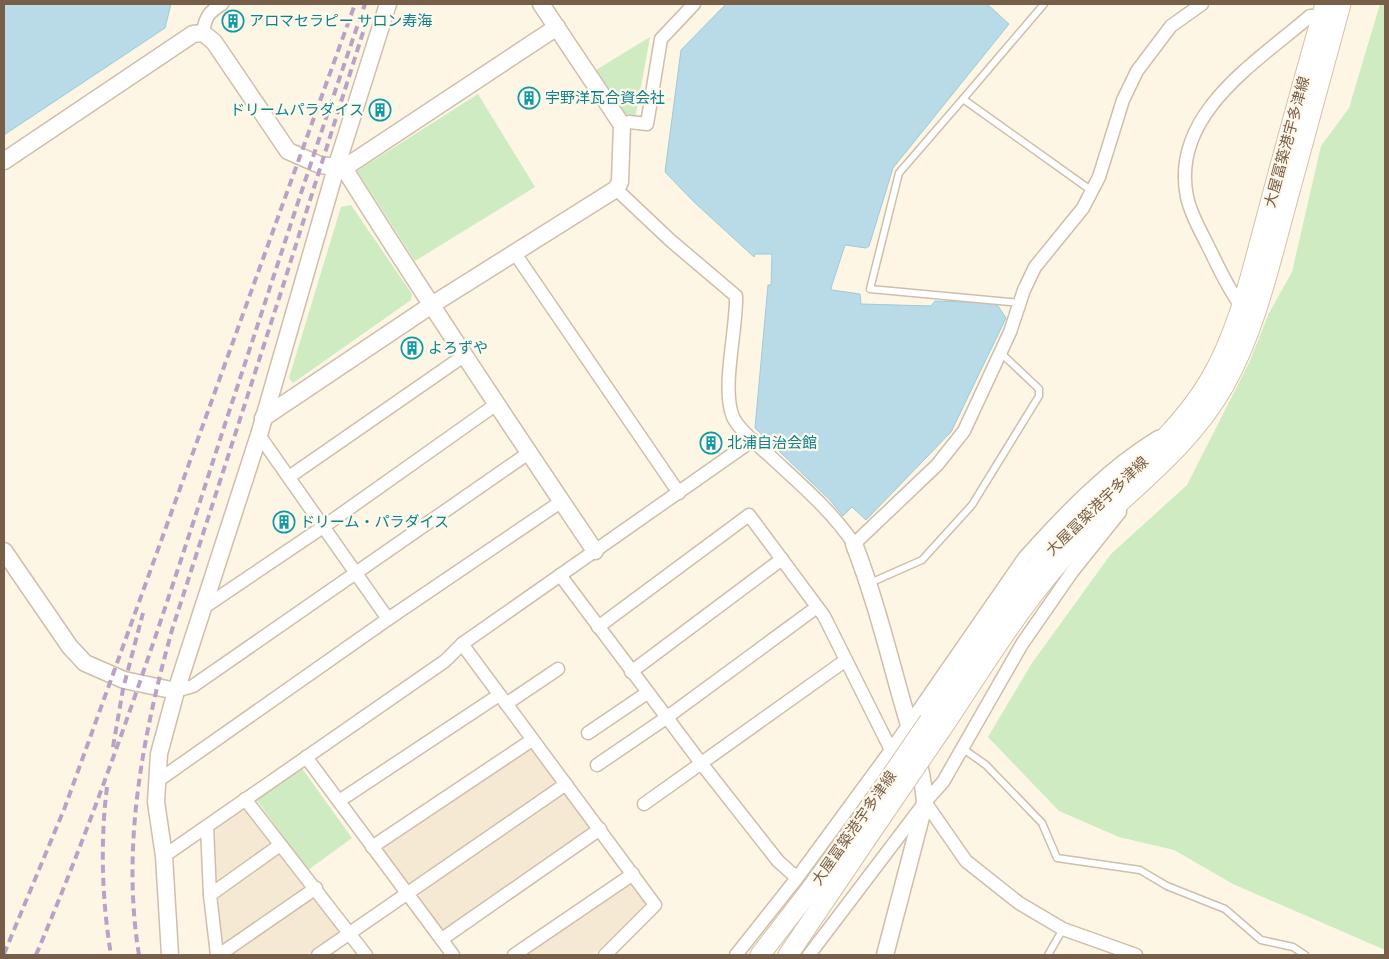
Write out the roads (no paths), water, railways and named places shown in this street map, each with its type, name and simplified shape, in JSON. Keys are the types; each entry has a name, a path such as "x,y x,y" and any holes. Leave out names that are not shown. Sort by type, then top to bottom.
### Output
{"main road":[{"name":"大屋冨築港宇多津線","path":"788,955 867,824 935,726 1055,568 1082,538 1167,460 1209,410 1236,363 1248,309 1289,162 1341,4"},
{"name":"大屋冨築港宇多津線","path":"1289,162 1323,10"},
{"name":"大屋冨築港宇多津線","path":"935,726 1018,588 1067,532 1177,425 1210,380 1248,309"},
{"name":"大屋冨築港宇多津線","path":"760,955 808,893 867,824"}],"street":[{"path":"203,32 205,19 210,12 222,4"},
{"path":"170,955 164,856 156,802 159,754 176,691 264,418 388,4"},
{"path":"264,418 430,306 616,189 620,182 622,126 541,4"},
{"path":"622,126 629,122 647,124 661,39 694,4"},
{"path":"854,544 937,465 964,431 1000,353 1035,267 1083,208 1099,177 1123,100 1137,71 1171,26 1202,4"},
{"path":"1248,309 1232,294 1194,217 1187,197 1185,179 1186,159 1193,136 1204,116 1219,96 1310,16 1323,10"},
{"path":"203,32 214,42 288,151 320,165 340,168 557,27"},
{"path":"4,161 193,34 203,32"},
{"path":"340,168 430,306 498,403 595,551"},
{"path":"616,189 670,240 736,296 737,315 730,398 733,418 752,440 828,510 854,544 869,583 909,725 922,780 925,802 885,955"},
{"path":"514,252 679,493"},
{"path":"289,477 465,355"},
{"path":"203,608 323,527 498,403"},
{"path":"736,955 797,878 892,750 1000,591 1049,530 1132,453 1177,425"},
{"path":"259,434 388,619"},
{"path":"164,856 445,661 462,644 752,440"},
{"path":"4,551 70,647 85,663 124,680 176,691 193,686 530,452"},
{"path":"809,955 925,802 943,782 1004,673 1044,610 1143,482"},
{"path":"156,782 388,619 562,501"},
{"path":"598,627 750,515 824,616 892,750"},
{"path":"631,672 782,559"},
{"path":"560,575 701,763 778,861 797,878"},
{"path":"597,765 666,718 817,606"},
{"path":"462,644 656,905 604,955"},
{"path":"651,804 701,763 846,660"},
{"path":"339,801 502,699 558,669"},
{"path":"588,733 647,693"},
{"path":"372,847 532,740"},
{"path":"306,757 453,955"},
{"path":"922,780 930,784 943,782"},
{"path":"318,955 566,784"},
{"path":"245,799 316,888 366,955"},
{"path":"925,802 966,861 979,874 1019,903 1063,929 1136,955"},
{"path":"207,826 210,895 218,955 316,888"},
{"path":"442,940 600,829"},
{"path":"210,895 280,845"},
{"path":"514,955 633,874"}],"lane":[{"path":"1020,303 870,289 899,173 1044,4"},
{"path":"963,99 1092,191"},
{"path":"869,583 922,560 972,506 1039,396 1039,389 1000,353"},
{"path":"962,748 986,765 1042,823 1057,858 1140,870 1167,886 1225,909 1261,940 1293,947 1305,955"},
{"path":"1048,955 1063,929"}],"water":[{"path":"4,4 171,4 165,28 4,135"},
{"path":"726,4 987,4 1009,24 893,168 869,246 866,248 845,245 831,288 832,290 860,294 861,304 931,306 935,301 992,303 998,306 1006,318 951,432 866,520 852,507 843,516 830,500 755,428 768,285 771,285 772,254 755,254 754,257 694,202 665,172 681,50"}],"railway":[{"path":"4,954 65,807 355,4"},
{"path":"36,955 89,823 137,690 365,4"},
{"path":"139,955 132,873 134,832 138,791 152,709 172,630 365,26"},
{"path":"113,747 123,689 143,613"},
{"path":"107,787 103,829 103,871 111,955"}],"place":[{"name":"アロマセラピー サロン寿海","path":"233,21"},
{"name":"宇野洋瓦合資会社","path":"529,98"},
{"name":"ドリームパラダイス","path":"380,110"},
{"name":"よろずや","path":"412,348"},
{"name":"北浦自治会館","path":"711,443"},
{"name":"ドリーム・パラダイス","path":"284,522"}]}
